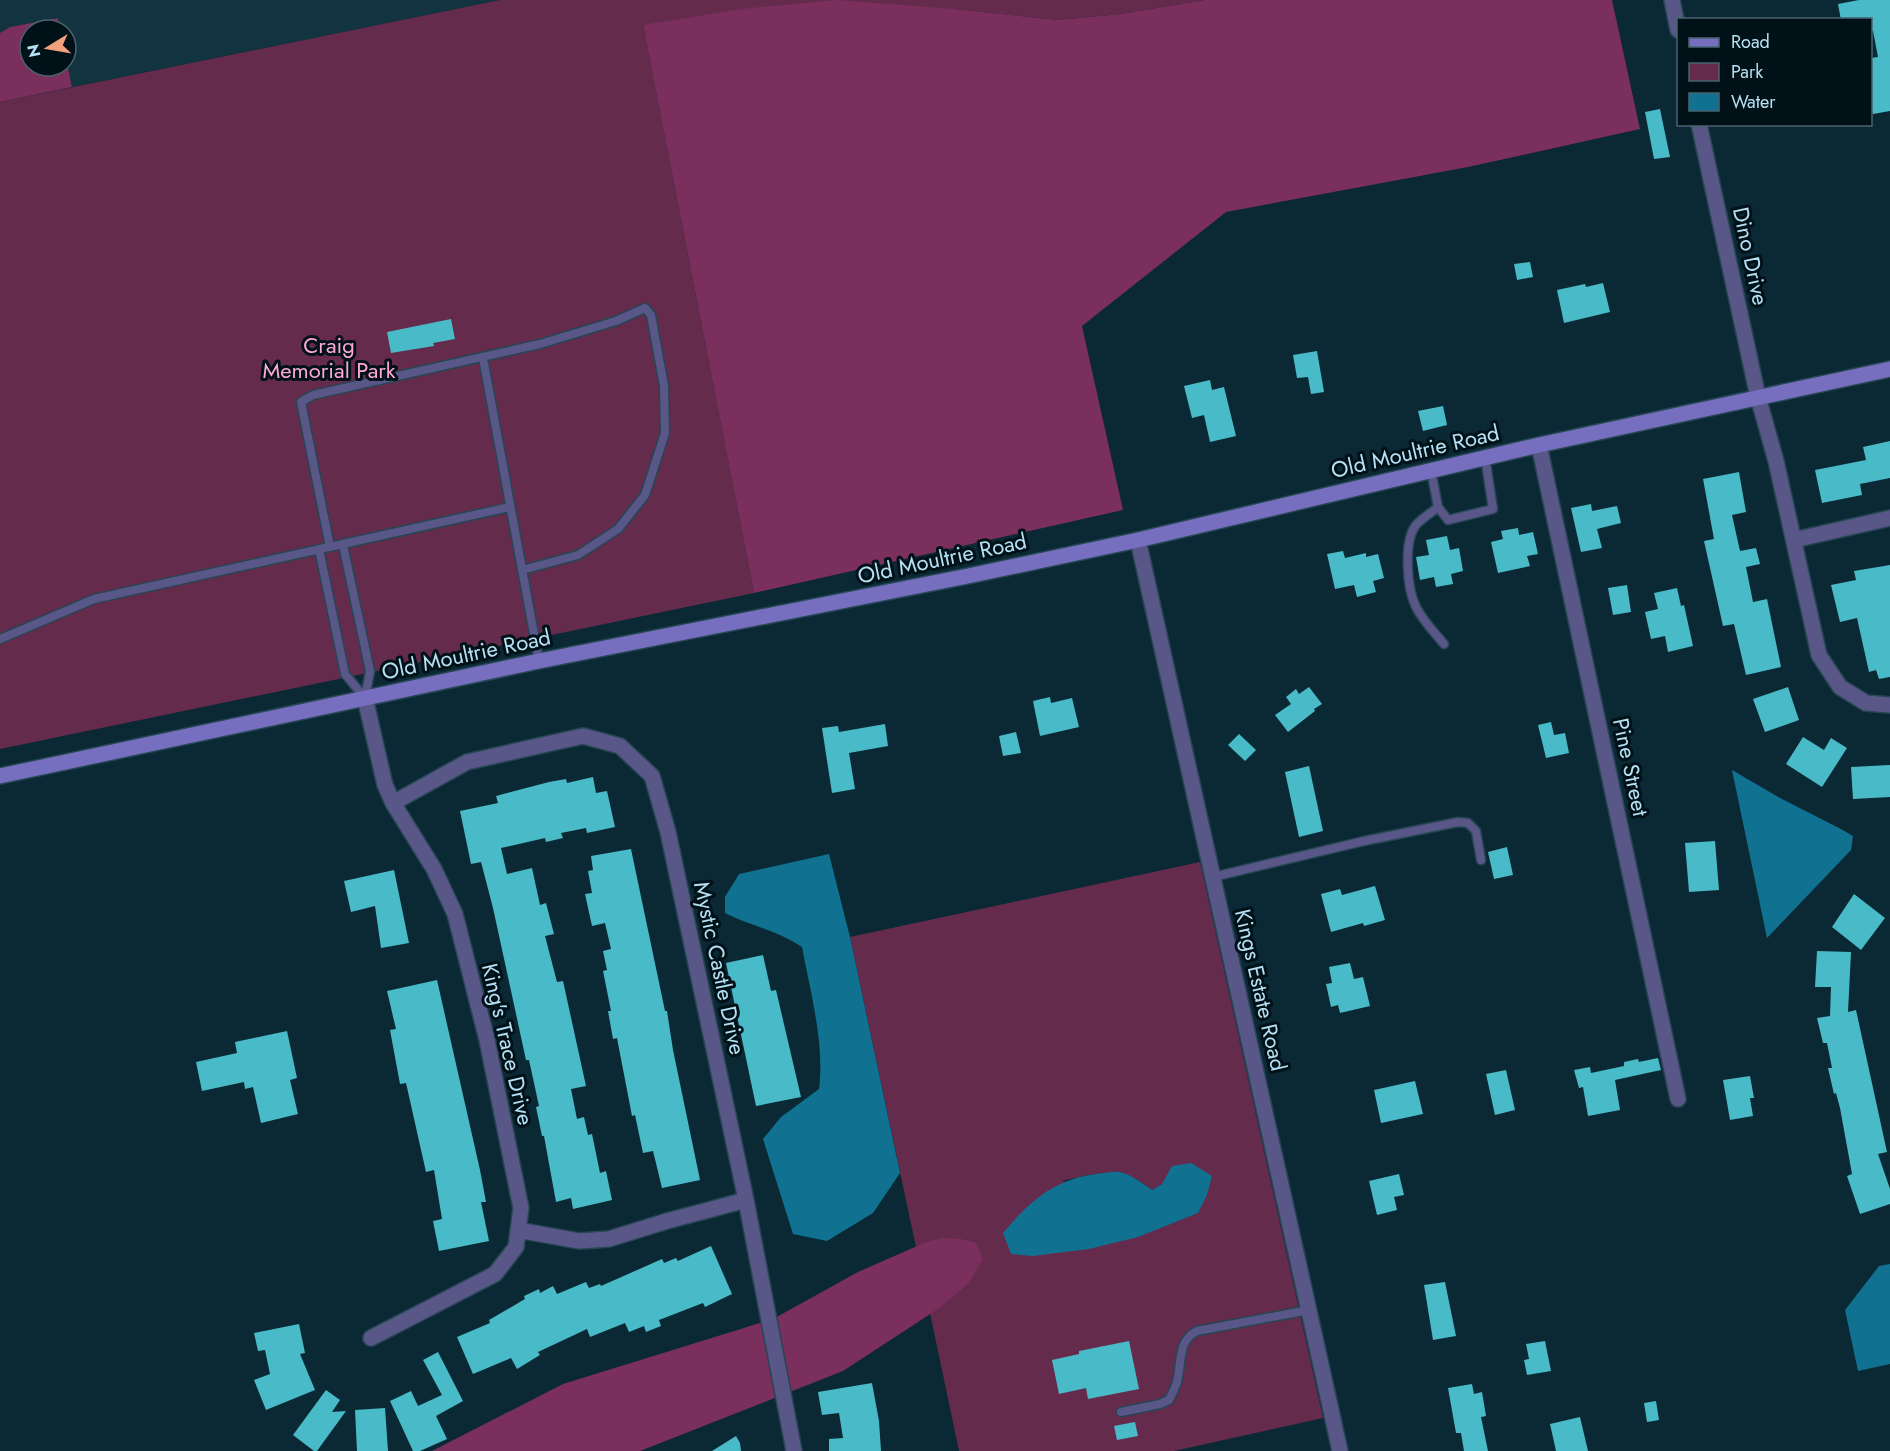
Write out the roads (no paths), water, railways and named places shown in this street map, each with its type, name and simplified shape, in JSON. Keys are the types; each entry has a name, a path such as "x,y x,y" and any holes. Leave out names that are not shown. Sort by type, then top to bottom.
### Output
{"main road":[{"name":"Old Moultrie Road","path":"0,776 539,661 1138,540 1485,457 1890,369"}],"street":[{"path":"1672,0 1677,25"},
{"name":"Dino Drive","path":"1699,126 1758,397 1776,461 1819,655 1840,687 1866,703 1890,705"},
{"name":"Pine Street","path":"1539,445 1678,1099"},
{"path":"1794,540 1890,518"},
{"name":"Kings Estate Road","path":"1138,540 1340,1451"},
{"name":"King's Trace Drive","path":"365,698 385,785 393,804 434,869 455,914 487,1040 521,1208 516,1247 495,1274 371,1338"},
{"name":"Mystic Castle Drive","path":"393,804 467,762 583,736 620,746 652,776 668,832 746,1200 794,1451"},
{"path":"518,1230 579,1241 609,1239 746,1200"}],"lane":[{"path":"330,547 301,402 313,395 540,344 616,321 645,308 651,315 664,386 665,433 645,495 618,529 578,555 522,570"},
{"path":"483,358 539,661"},
{"path":"1431,470 1438,507 1448,520 1493,509 1485,457"},
{"path":"0,639 94,599 510,507"},
{"path":"1438,507 1416,525 1409,540 1408,563 1414,604 1422,618 1444,644"},
{"path":"343,545 370,671 365,698"},
{"path":"319,549 345,674 365,698"},
{"path":"1213,877 1364,841 1458,822 1468,822 1476,831 1481,860"},
{"path":"1121,1412 1169,1400 1177,1382 1181,1352 1188,1335 1197,1331 1309,1310"}],"water":[{"path":"1732,770 1853,836 1851,850 1767,938"},
{"path":"829,854 850,937 900,1173 873,1213 827,1241 793,1234 763,1139 781,1117 819,1089 818,1036 802,947 783,936 725,913 725,897 739,874"},
{"path":"1191,1163 1212,1176 1207,1195 1198,1213 1138,1237 1089,1249 1033,1256 1011,1254 1003,1233 1033,1202 1055,1187 1081,1177 1116,1172 1132,1177 1152,1190 1162,1184 1172,1166"},
{"path":"1890,1264 1890,1364 1858,1371 1845,1310 1879,1266"}],"park label":[{"name":"Craig Memorial Park","path":"329,358"}]}
